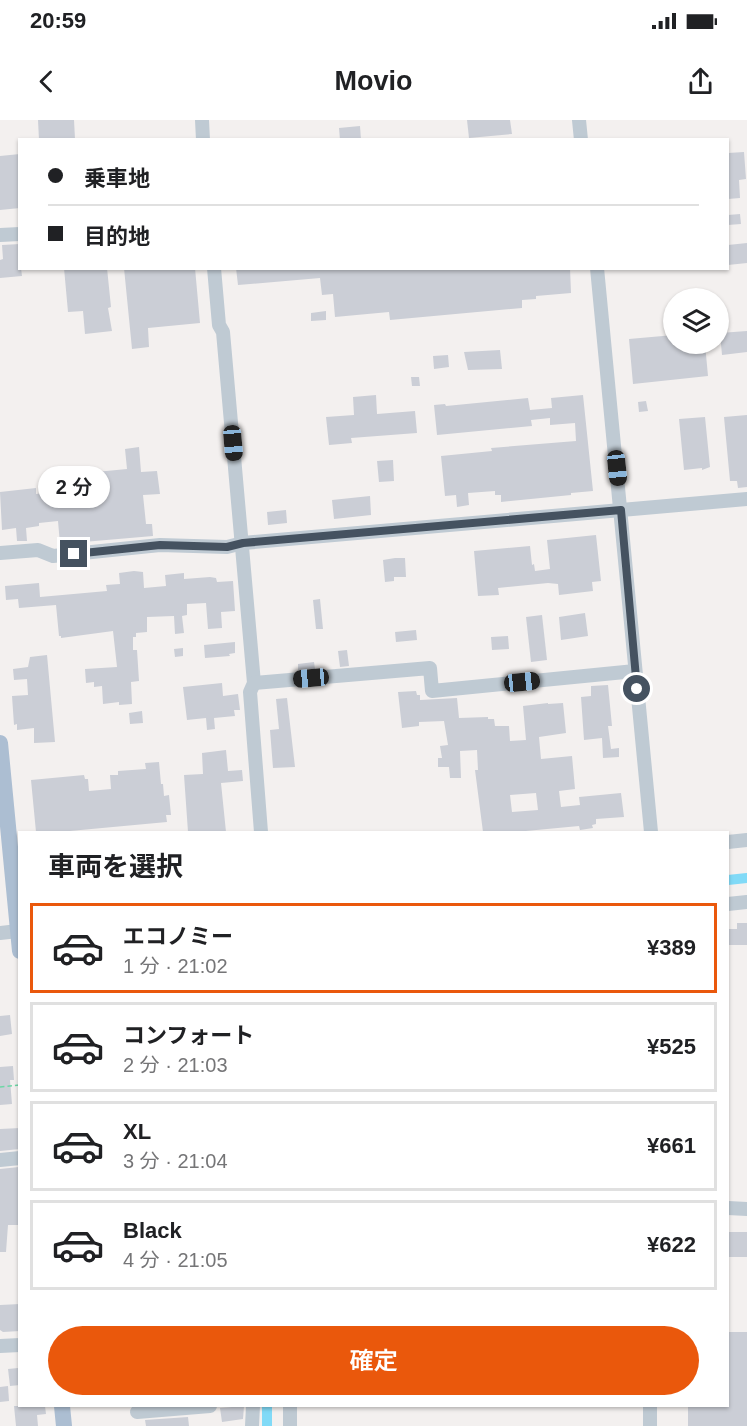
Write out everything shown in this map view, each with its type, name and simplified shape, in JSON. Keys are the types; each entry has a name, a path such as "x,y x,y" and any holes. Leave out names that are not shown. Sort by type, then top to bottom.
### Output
{"main road":[{"path":"0,743 3,821 18,931"},
{"path":"62,1407 64,1426"}],"street":[{"path":"202,120 203,138"},
{"path":"579,120 581,138"},
{"path":"0,235 18,234"},
{"path":"214,270 219,325 223,332 243,543 254,683 250,692 261,831"},
{"path":"597,270 651,831"},
{"path":"0,553 38,550 53,556 160,545 227,547 243,543 747,499"},
{"path":"254,683 430,668 432,691 635,671"},
{"path":"729,842 747,840"},
{"path":"729,904 747,902"},
{"path":"0,933 18,931"},
{"path":"0,1160 18,1158"},
{"path":"729,1208 747,1209"},
{"path":"0,1346 18,1345"},
{"path":"137,1415 202,1407"},
{"path":"252,1407 252,1426"},
{"path":"290,1407 290,1426"},
{"path":"650,1407 650,1426"}],"path":[{"path":"0,1087 18,1085"}],"building":[{"path":"38,120 74,120 75,138 39,138"},
{"path":"467,120 510,120 512,134 469,138"},
{"path":"360,126 361,138 340,138 339,128"},
{"path":"744,152 746,179 739,180 740,198 729,199 729,153"},
{"path":"18,154 18,208 0,210 0,156"},
{"path":"740,214 741,224 729,225 729,215"},
{"path":"747,243 747,263 729,265 729,245"},
{"path":"18,244 18,270 21,270 22,276 0,278 0,260 3,259 2,245"},
{"path":"64,270 107,270 111,307 108,308 112,331 85,334 83,311 68,312"},
{"path":"124,270 195,270 200,323 148,328 149,347 132,349"},
{"path":"236,270 570,270 571,293 536,296 536,299 522,300 522,308 390,320 389,312 335,317 333,294 322,295 320,278 238,285"},
{"path":"326,311 326,320 311,321 311,313"},
{"path":"747,331 747,352 722,355 729,354 729,332"},
{"path":"663,336 663,354 706,354 708,376 633,384 629,339"},
{"path":"500,350 502,369 468,370 464,352"},
{"path":"448,355 449,367 434,369 433,356"},
{"path":"411,377 419,377 420,386 412,386"},
{"path":"376,395 377,414 415,411 417,433 351,438 352,443 329,445 326,417 354,415 353,397"},
{"path":"583,395 593,491 501,502 501,495 495,495 495,491 468,493 469,505 457,507 456,495 445,496 441,456 492,451 491,448 576,441 575,423 550,425 550,418 531,420 532,426 437,435 434,405 445,404 446,406 528,398 530,410 552,408 551,398"},
{"path":"646,401 648,411 639,412 638,402"},
{"path":"747,415 747,487 738,488 737,481 730,481 724,417"},
{"path":"705,417 710,467 702,470 702,468 684,470 679,419"},
{"path":"139,447 141,472 157,471 160,494 143,495 146,524 152,524 153,536 60,544 58,521 39,523 39,526 26,528 27,541 17,541 16,528 2,530 0,492 36,488 36,494 44,493 44,496 66,494 65,475 127,469 125,449"},
{"path":"393,460 394,481 379,482 377,461"},
{"path":"370,496 371,515 334,519 332,500"},
{"path":"286,510 287,523 268,525 267,512"},
{"path":"596,535 601,581 592,582 593,591 559,595 558,584 548,583 498,588 499,595 478,596 474,551 530,546 535,571 550,569 547,540"},
{"path":"405,558 406,577 394,577 394,581 385,582 383,560"},
{"path":"143,572 144,588 166,586 165,575 184,573 184,579 210,577 216,578 217,582 233,581 235,611 221,612 222,628 208,629 206,603 187,604 187,615 182,616 184,633 175,634 174,616 147,617 147,632 136,633 136,637 133,637 133,650 137,650 139,681 131,682 132,704 119,705 119,702 103,704 102,686 94,687 94,682 86,683 85,669 117,667 113,631 61,638 56,605 19,608 18,599 6,600 5,586 39,583 40,597 107,591 106,585 120,584 119,573"},
{"path":"320,599 323,629 316,629 313,600"},
{"path":"585,613 588,636 561,640 559,617"},
{"path":"542,615 547,660 531,662 526,617"},
{"path":"416,630 417,640 396,642 395,632"},
{"path":"508,636 509,649 492,650 491,637"},
{"path":"235,642 235,653 229,654 230,656 205,658 204,645"},
{"path":"183,648 183,656 175,657 174,649"},
{"path":"347,650 349,666 340,667 338,651"},
{"path":"47,655 55,742 34,743 34,728 17,730 17,724 14,725 12,696 28,695 27,679 14,680 13,669 28,667 30,657"},
{"path":"314,662 315,669 298,670 298,664"},
{"path":"222,683 223,696 238,694 240,710 234,710 235,716 214,718 215,729 207,730 206,718 187,720 183,687"},
{"path":"608,685 612,726 608,726 611,749 619,748 619,757 603,758 602,738 584,740 581,697 591,696 591,686"},
{"path":"416,691 417,695 420,695 420,700 457,698 459,718 488,717 488,719 494,719 495,726 509,726 510,741 526,740 523,706 563,703 566,733 539,737 541,759 572,756 575,789 559,791 561,807 580,805 579,797 621,793 624,817 596,819 596,824 592,825 593,828 580,830 579,826 526,831 483,831 475,770 478,770 477,750 460,751 461,778 450,778 449,767 438,767 438,758 442,758 440,746 448,745 444,721 419,722 419,726 402,728 398,692","holes":["536,793 538,810 512,812 510,795"]},
{"path":"287,698 295,767 273,768 270,730 279,729 276,699"},
{"path":"142,711 143,723 130,724 129,713"},
{"path":"226,750 228,771 242,770 243,781 221,783 226,831 188,831 184,775 203,774 202,753"},
{"path":"159,762 164,796 169,795 171,815 166,815 167,822 70,831 36,831 31,780 84,775 85,779 88,779 89,791 111,789 110,775 118,775 118,771 146,769 145,763"},
{"path":"737,923 747,923 747,945 729,945 729,929 737,929"},
{"path":"10,1015 12,1034 0,1036 0,1016"},
{"path":"13,1066 14,1080 10,1080 12,1104 0,1105 0,1067"},
{"path":"18,1128 18,1149 0,1151 0,1129"},
{"path":"18,1167 18,1225 8,1225 6,1252 0,1252 0,1169"},
{"path":"729,1232 747,1232 747,1257 729,1257"},
{"path":"18,1304 18,1331 3,1332 0,1330 0,1305"},
{"path":"729,1332 747,1332 747,1426 688,1426 688,1407 729,1407"},
{"path":"18,1368 18,1385 10,1386 8,1369"},
{"path":"8,1386 9,1401 0,1402 0,1387"},
{"path":"14,1406 45,1407 46,1414 37,1415 38,1426 16,1426"},
{"path":"244,1407 243,1419 222,1422 220,1408"},
{"path":"188,1417 189,1426 146,1426 145,1420"}],"waterway":[{"path":"729,880 747,878"},
{"path":"267,1407 267,1426"}],"route":[{"path":"74,554 160,545 227,547 243,543 621,510 637,689"}]}
